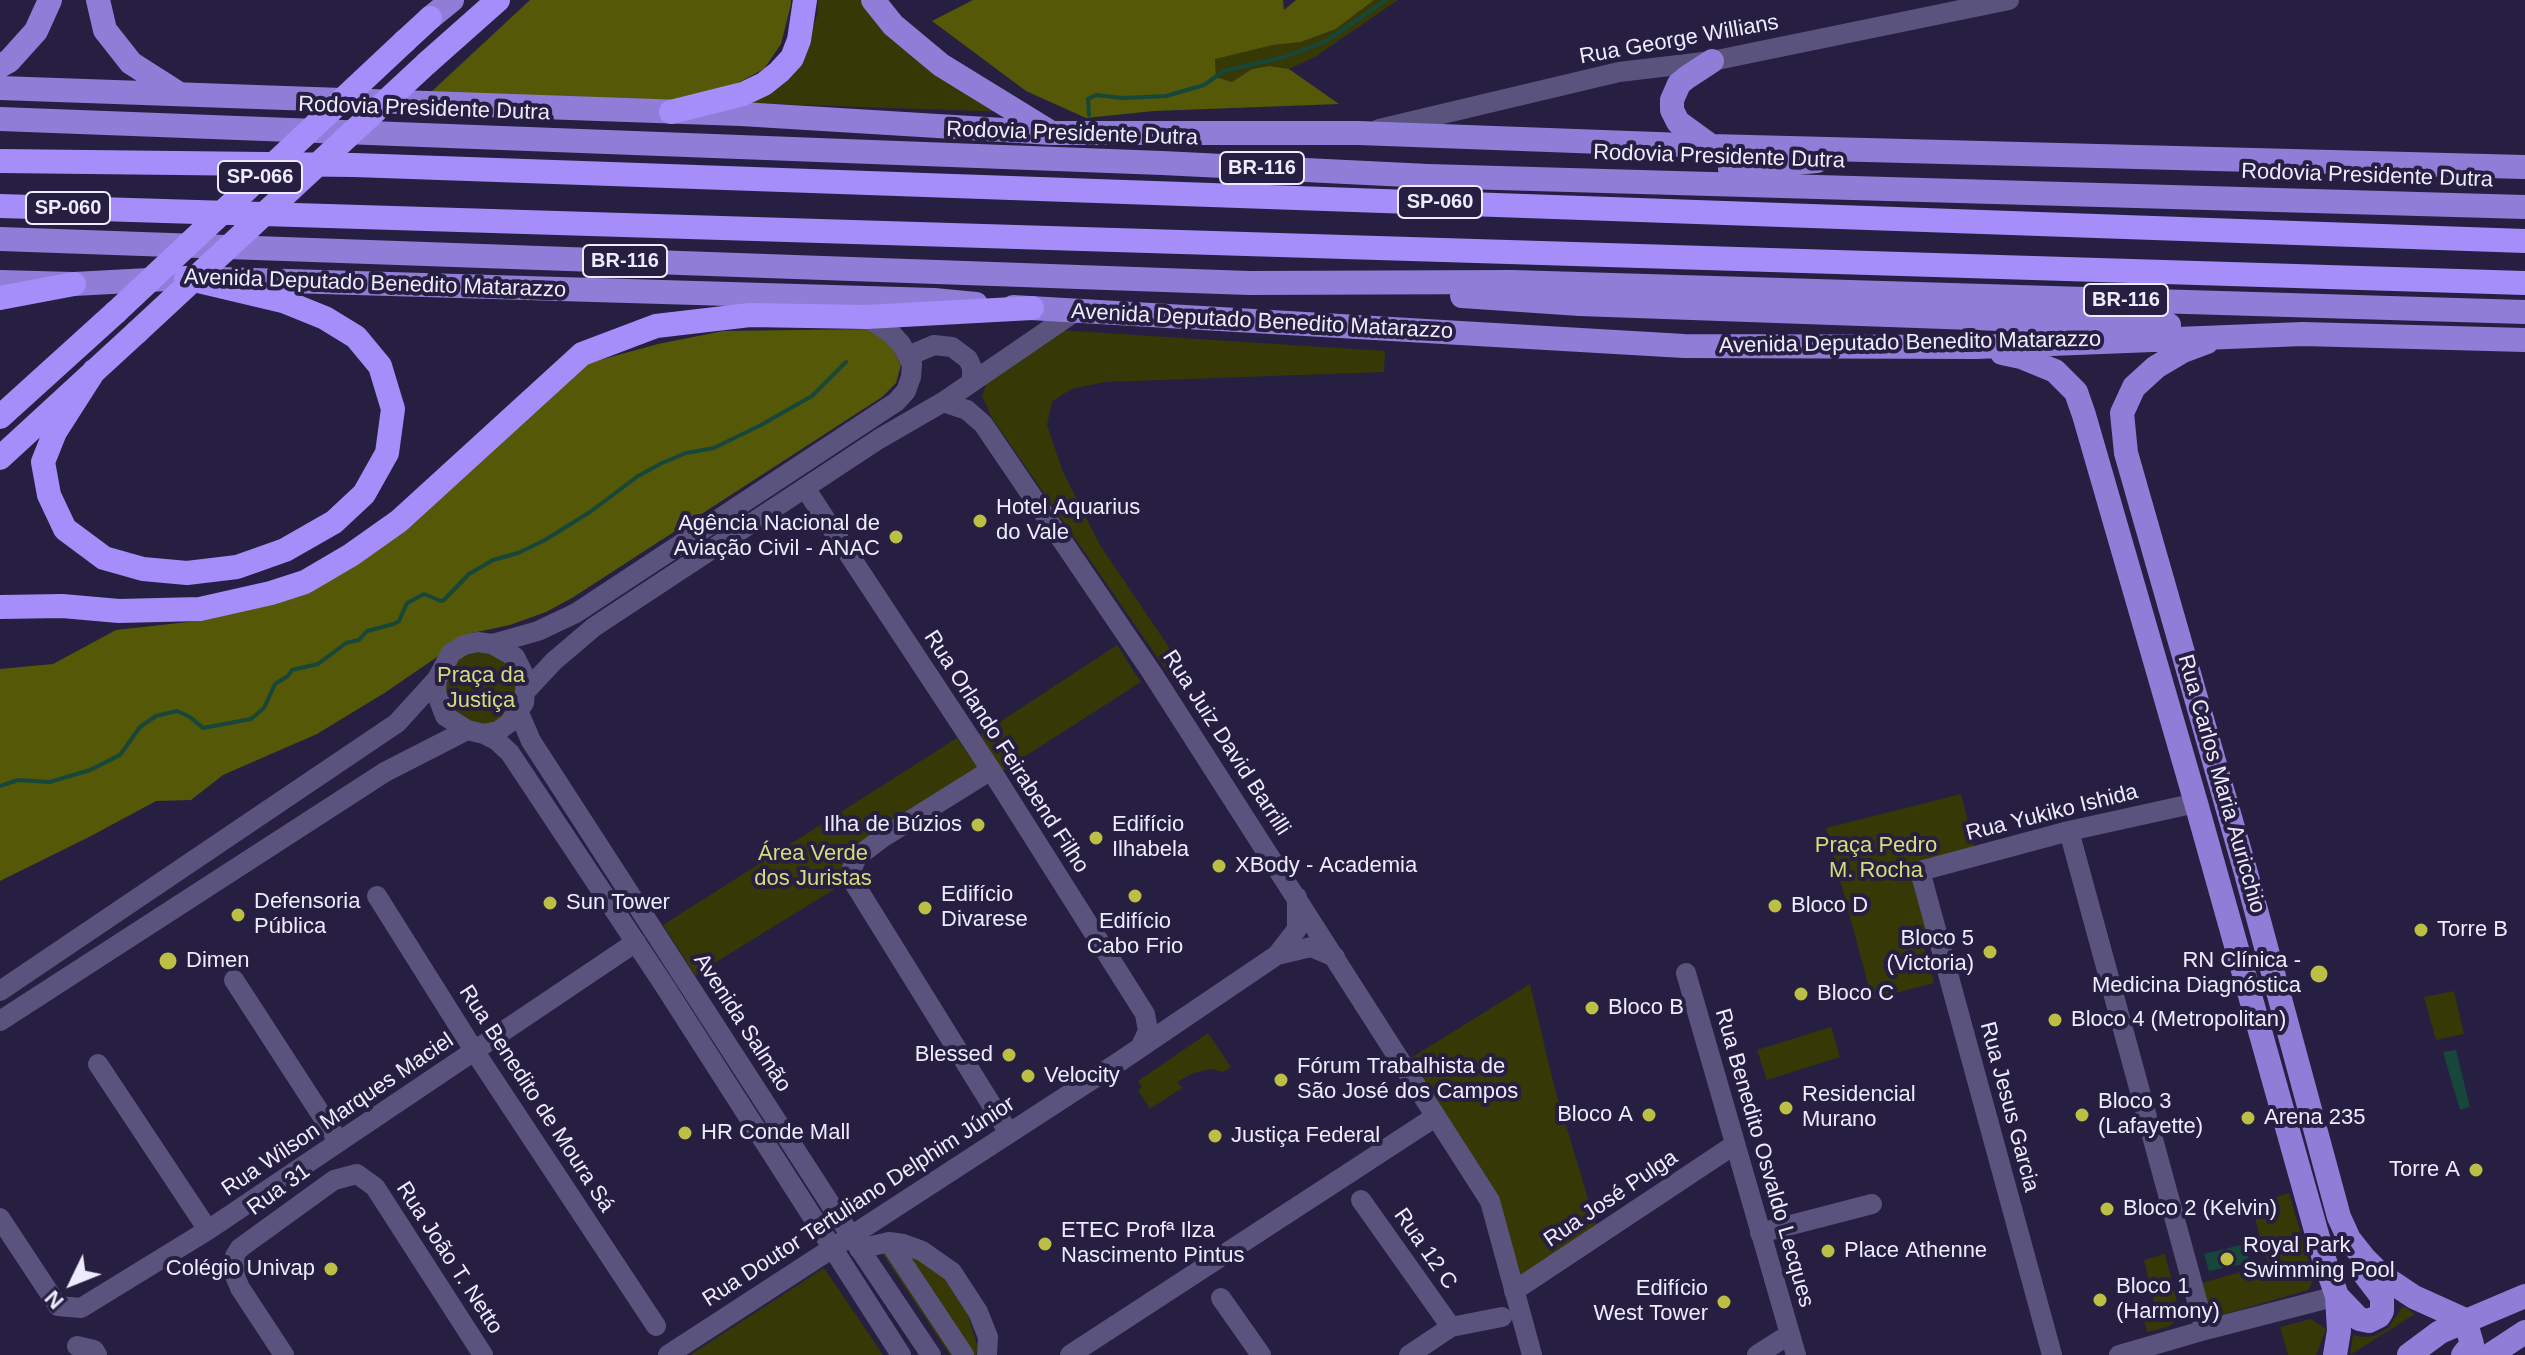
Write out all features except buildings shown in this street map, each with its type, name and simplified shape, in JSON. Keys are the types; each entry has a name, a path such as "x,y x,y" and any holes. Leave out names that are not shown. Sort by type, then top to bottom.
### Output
{"highway":[{"name":"SP-066","path":"94,371 498,0"},
{"path":"671,112 743,94 764,84 779,72 792,58 799,40 805,0"},
{"name":"SP-066","path":"71,353 443,6"},
{"name":"SP-060","path":"0,161 386,166 2525,241"},
{"name":"SP-060","path":"0,206 2525,283"},
{"path":"0,219 136,211"},
{"path":"94,371 55,432 43,462 49,495 65,529 104,558 143,569 187,573 237,567 285,550 334,522 364,494 387,453 393,409 380,366 356,337 325,318 283,301 186,278"},
{"path":"0,298 74,284"},
{"path":"0,607 62,606 119,611 200,609 305,582 399,521 582,354 656,326 750,315 866,317 1032,308"},
{"path":"0,405 71,353"},
{"path":"0,417 71,353"},
{"path":"0,458 94,371"}],"main road":[{"path":"0,66 9,61 36,31 50,0"},
{"path":"98,0 105,30 131,63 180,95"},
{"path":"873,0 893,25 941,65 1052,133"},
{"path":"1711,146 1678,122 1672,110 1672,100 1679,84 1712,61"},
{"path":"0,88 671,112 1052,133 1359,133 1711,146 2525,167"},
{"name":"Rodovia Presidente Dutra","path":"0,119 1428,176 2525,207"},
{"path":"1588,179 1759,168 1874,150"},
{"name":"BR-116","path":"0,239 1249,283 1512,282 2525,312"},
{"name":"Avenida Deputado Benedito Matarazzo","path":"0,282 74,284 186,278 919,299 1670,345 1976,347 2303,334 2525,340"},
{"path":"1249,283 1580,304 2110,321 2303,334"},
{"name":"Rua Carlos Maria Auricchio","path":"2227,335 2183,351 2156,367 2134,387 2122,413 2126,453 2230,814 2339,1217 2356,1248 2381,1275 2423,1302 2465,1320"},
{"name":"Rua Carlos Maria Auricchio","path":"1976,347 2021,357 2055,371 2076,392 2337,1296 2339,1331 2335,1355"},
{"path":"2196,803 2230,814"},
{"path":"2337,1296 2364,1321 2375,1319 2382,1311 2382,1297 2348,1244 2339,1217"},
{"path":"2409,1355 2440,1332 2525,1296"},
{"path":"2463,1355 2472,1344 2465,1320"},
{"path":"2490,1355 2525,1332"}],"street":[{"name":"Rua George Willians","path":"1359,133 1619,72 1712,61 2009,0"},
{"path":"525,692 554,661 594,627 879,439 943,402 1076,311"},
{"path":"492,644 538,631 576,613 896,402 906,391 911,377 908,356 892,334 866,317"},
{"path":"908,356 934,345 952,347 968,359 972,381"},
{"name":"Rua Juiz David Barrilli","path":"943,402 967,410 983,424 1145,663 1490,1201 1532,1355"},
{"name":"Rua Orlando Feirabend Filho","path":"805,488 991,770 1145,1014 1148,1031 1140,1048"},
{"path":"0,991 397,723 437,679 451,653 464,645 478,642 492,644 515,657 526,679 525,692 519,713 498,731 475,732 385,772 0,1021"},
{"path":"437,679 436,692 445,716 475,732"},
{"name":"Avenida Salmão","path":"519,713 531,741 931,1355"},
{"name":"Avenida Salmão","path":"475,732 496,740 510,753 662,982 901,1355"},
{"path":"991,770 875,843 857,857 851,871 854,883 1009,1133"},
{"name":"Rua Yukiko Ishida","path":"1920,871 2069,831 2196,803"},
{"path":"2069,831 2205,1330"},
{"name":"Rua Jesus Garcia","path":"1920,871 2052,1355"},
{"name":"Rua Benedito de Moura Sá","path":"377,896 475,1052 656,1326"},
{"name":"Rua Doutor Tertuliano Delphim Júnior","path":"668,1355 831,1248 855,1242 1009,1133 1277,955 1297,929 1297,897"},
{"name":"Rua Wilson Marques Maciel","path":"0,1218 58,1306 81,1308 208,1230 636,942"},
{"name":"Rua Doutor Tertuliano Delphim Júnior","path":"1277,955 1311,947 1335,957"},
{"name":"Rua Benedito Osvaldo Lecques","path":"1686,973 1796,1355"},
{"path":"234,980 339,1142"},
{"path":"662,982 686,980"},
{"path":"98,1064 208,1230"},
{"path":"1070,1355 1435,1117"},
{"name":"Rua José Pulga","path":"1514,1291 1734,1145"},
{"name":"Rua 31","path":"284,1355 235,1276 235,1256 240,1248 334,1180 357,1174 375,1187"},
{"name":"Rua João T. Netto","path":"375,1187 483,1355"},
{"name":"Rua 12 C","path":"1361,1200 1451,1327"},
{"path":"1760,1233 1872,1204"},
{"path":"855,1242 903,1244 922,1251 952,1272 978,1312 988,1337 987,1355"},
{"path":"889,1242 964,1355"},
{"path":"2119,1355 2337,1296"},
{"path":"1221,1298 1261,1355"},
{"path":"1409,1355 1451,1327 1502,1317"},
{"path":"1757,1355 1790,1334"},
{"path":"77,1346 94,1350 97,1355"}],"green space":[{"path":"818,0 866,0 1008,112 745,103 801,60 818,13"},
{"path":"1374,0 1398,0 1315,57 1289,69 1269,66 1252,69 1232,82 1216,77 1215,58 1301,42 1336,29"},
{"path":"1058,330 1385,351 1384,372 1105,382 1071,389 1052,402 1047,425 1063,472 1100,545 1185,671 1173,680 992,418 982,396 988,380"},
{"path":"1117,645 1141,682 1002,771 980,735"},
{"name":"Praça da Justiça","path":"478,649 504,656 522,692 496,728 458,724 441,679 454,658"},
{"name":"Área Verde dos Juristas","path":"957,738 982,773 859,852 851,879 695,975 663,925"},
{"name":"Praça Pedro M. Rocha","path":"1961,794 1975,849 1916,865 1935,937 1923,941 1934,983 1872,999 1826,828"},
{"path":"1530,984 1553,1082 1596,1225 1515,1282 1492,1200 1406,1061"},
{"path":"2454,991 2464,1034 2436,1040 2424,997"},
{"path":"1831,1027 1840,1057 1767,1080 1757,1050"},
{"path":"1208,1033 1231,1067 1223,1072 1211,1069 1193,1073 1177,1082 1182,1088 1150,1109 1138,1090 1142,1087 1138,1081"},
{"path":"2289,1193 2314,1279 2308,1290 2215,1317 2208,1314 2202,1283 2268,1264 2251,1205"},
{"path":"882,1253 911,1253 948,1278 965,1304 978,1348 976,1355 950,1355"},
{"path":"2165,1254 2177,1301 2155,1307 2144,1260"},
{"path":"824,1268 883,1355 690,1355"},
{"path":"2177,1305 2181,1312 2179,1319 2167,1327 2147,1332 2144,1320 2160,1315 2160,1310"},
{"path":"2403,1306 2415,1314 2350,1355 2353,1335 2374,1336 2388,1328"},
{"path":"2311,1319 2326,1329 2316,1355 2288,1355 2280,1327"}],"shaded area":[{"path":"530,0 791,0 791,4 781,44 764,69 736,84 676,100 430,93"},
{"path":"973,0 1283,0 1284,10 1296,0 1374,0 1336,29 1301,42 1273,45 1215,59 1216,77 1232,82 1252,69 1269,66 1289,69 1339,104 1154,111 1086,118 1026,91 932,21"},
{"path":"874,329 886,337 901,365 896,383 882,397 572,598 546,612 510,625 472,633 386,692 317,734 223,775 191,800 156,801 0,881 0,669 53,664 116,630 206,620 302,591 589,363 658,344 723,331"},
{"path":"2456,1050 2470,1107 2460,1110 2443,1052"},
{"name":"Royal Park Swimming Pool","path":"2245,1244 2249,1263 2209,1271 2204,1254"}],"waterway":[{"path":"1089,115 1088,99 1096,95 1123,98 1166,96 1204,85 1224,71 1285,57 1326,41 1386,0"},
{"path":"0,786 18,780 50,782 90,770 120,755 140,727 156,716 177,711 203,728 251,719 264,708 275,684 292,670 318,664 346,643 359,640 367,631 394,624 399,621 407,603 424,594 444,600 469,574 493,560 518,553 545,540 662,463 686,453 714,448 761,425 812,396 846,362"}],"place":[{"name":"Hotel Aquarius do Vale","path":"980,521"},
{"name":"Agência Nacional de Aviação Civil - ANAC","path":"896,537"},
{"name":"Ilha de Búzios","path":"978,825"},
{"name":"Edifício Ilhabela","path":"1096,838"},
{"name":"XBody - Academia","path":"1219,866"},
{"name":"Edifício Cabo Frio","path":"1135,896"},
{"name":"Sun Tower","path":"550,903"},
{"name":"Bloco D","path":"1775,906"},
{"name":"Edifício Divarese","path":"925,908"},
{"name":"Defensoria Pública","path":"238,915"},
{"name":"Torre B","path":"2421,930"},
{"name":"Bloco 5 (Victoria)","path":"1990,952"},
{"name":"Dimen","path":"168,961"},
{"name":"RN Clínica - Medicina Diagnóstica","path":"2319,974"},
{"name":"Bloco C","path":"1801,994"},
{"name":"Bloco B","path":"1592,1008"},
{"name":"Bloco 4 (Metropolitan)","path":"2055,1020"},
{"name":"Blessed","path":"1009,1055"},
{"name":"Velocity","path":"1028,1076"},
{"name":"Fórum Trabalhista de São José dos Campos","path":"1281,1080"},
{"name":"Residencial Murano","path":"1786,1108"},
{"name":"Bloco A","path":"1649,1115"},
{"name":"Bloco 3 (Lafayette)","path":"2082,1115"},
{"name":"Arena 235","path":"2248,1118"},
{"name":"HR Conde Mall","path":"685,1133"},
{"name":"Justiça Federal","path":"1215,1136"},
{"name":"Torre A","path":"2476,1170"},
{"name":"Bloco 2 (Kelvin)","path":"2107,1209"},
{"name":"ETEC Profª Ilza Nascimento Pintus","path":"1045,1244"},
{"name":"Place Athenne","path":"1828,1251"},
{"name":"Royal Park Swimming Pool","path":"2227,1259"},
{"name":"Colégio Univap","path":"331,1269"},
{"name":"Bloco 1 (Harmony)","path":"2100,1300"},
{"name":"Edifício West Tower","path":"1724,1302"}]}
